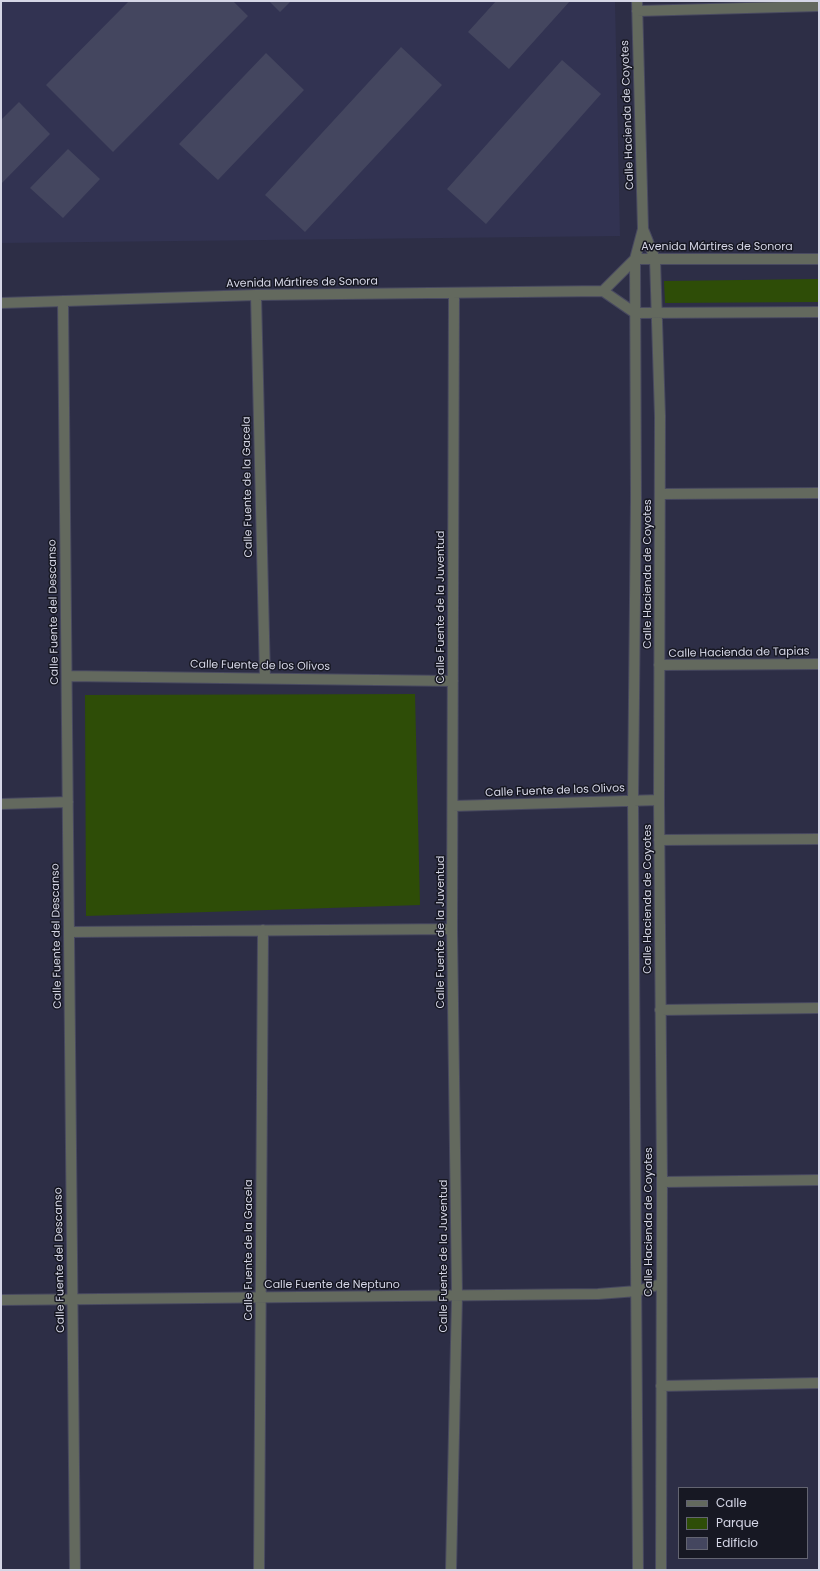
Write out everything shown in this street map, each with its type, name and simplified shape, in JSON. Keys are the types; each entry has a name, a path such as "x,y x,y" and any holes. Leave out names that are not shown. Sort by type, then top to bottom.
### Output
{"street":[{"path":"637,6 819,6"},
{"name":"Calle Hacienda de Coyotes","path":"637,6 643,229 635,260 636,498 633,800 638,1570"},
{"name":"Calle Hacienda de Coyotes","path":"643,229 655,259 660,494 659,840 662,1182 661,1570"},
{"name":"Avenida Mártires de Sonora","path":"1,303 256,295 604,291 635,260 819,259"},
{"path":"604,291 635,313 819,312"},
{"name":"Calle Fuente de la Juventud","path":"451,1570 457,1296 452,929 454,293"},
{"name":"Calle Fuente de la Gacela","path":"256,295 265,678"},
{"name":"Calle Fuente del Descanso","path":"63,301 75,1570"},
{"path":"660,494 819,493"},
{"name":"Calle Hacienda de Tapias","path":"659,666 819,664"},
{"name":"Calle Fuente de los Olivos","path":"66,676 453,681"},
{"name":"Calle Fuente de los Olivos","path":"453,806 659,800"},
{"path":"1,804 68,802"},
{"path":"659,840 819,839"},
{"path":"69,932 452,929"},
{"name":"Calle Fuente de la Gacela","path":"259,1570 264,930"},
{"path":"660,1010 819,1008"},
{"path":"662,1182 819,1180"},
{"name":"Calle Fuente de Neptuno","path":"1,1300 598,1294 637,1291 661,1284"},
{"path":"661,1386 819,1382"}],"shaded area":[{"path":"1,1 615,1 620,236 1,243"}],"green space":[{"path":"819,279 819,302 665,303 664,281"},
{"path":"415,694 420,905 86,916 85,695"}],"building":[{"path":"129,1 233,1 248,16 113,152 46,85"},
{"path":"269,1 291,1 280,12"},
{"path":"496,1 570,1 509,69 468,32"},
{"path":"401,47 442,85 305,232 265,195"},
{"path":"266,53 304,90 218,180 179,144"},
{"path":"562,60 601,94 486,224 447,189"},
{"path":"19,102 50,134 1,184 1,120"},
{"path":"68,149 100,179 63,218 30,188"}]}
